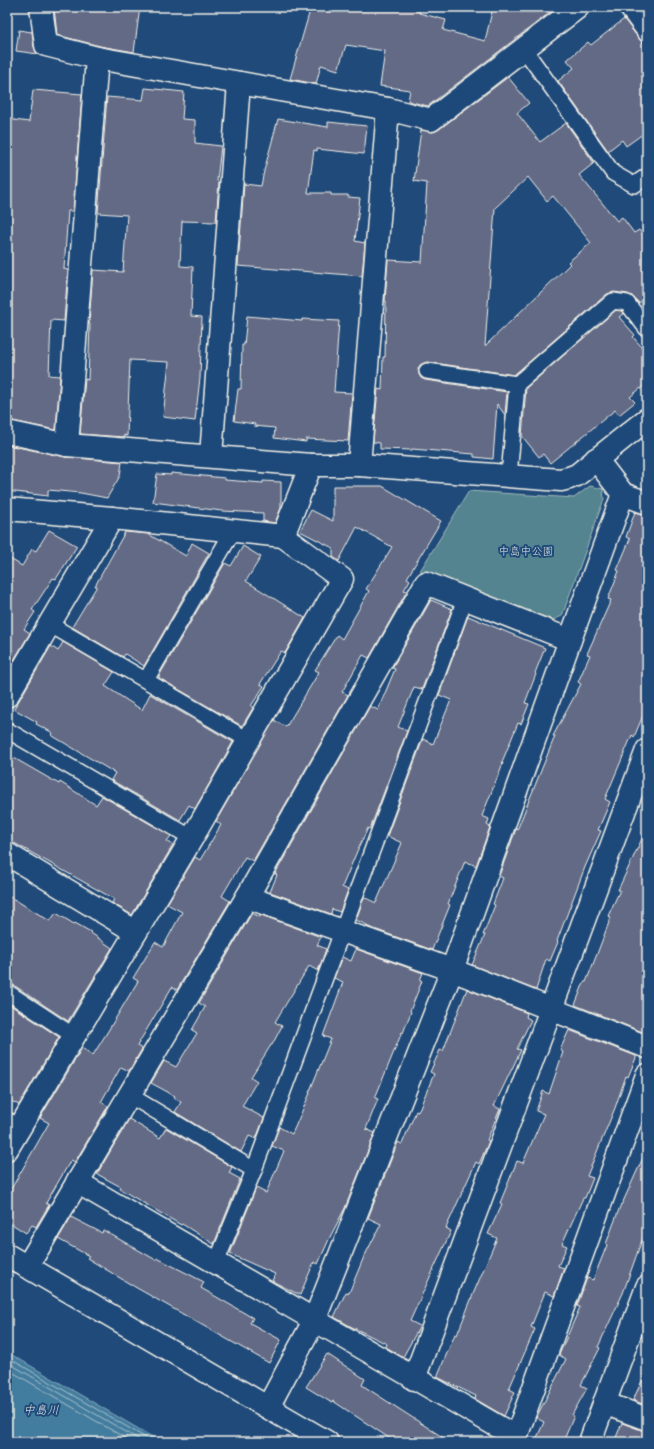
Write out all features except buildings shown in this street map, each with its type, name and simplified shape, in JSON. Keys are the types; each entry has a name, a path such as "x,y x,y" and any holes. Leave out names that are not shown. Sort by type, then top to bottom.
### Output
{"street":[{"path":"41,7 46,45 97,58 388,110 431,120 578,7"},
{"path":"66,444 97,58"},
{"path":"211,456 239,83"},
{"path":"359,465 388,110"},
{"path":"7,432 66,444 311,464 359,465 550,480 565,479 577,475 647,419"},
{"path":"596,459 623,494 647,503"},
{"path":"283,536 311,464"},
{"path":"268,1406 314,1321 452,970 623,494"},
{"path":"7,1149 13,1124 74,1036 192,838 342,579 283,536 112,518 9,513"},
{"path":"7,696 112,518"},
{"path":"26,1267 247,897 426,583 570,640"},
{"path":"414,1379 647,750"},
{"path":"7,854 136,932"},
{"path":"247,897 452,970 647,1047"},
{"path":"78,1182 314,1321 516,1437 647,1075"},
{"path":"7,1255 268,1406 327,1442"},
{"path":"590,1442 647,1289"},
{"path":"604,1403 647,1419"}],"lane":[{"path":"626,7 647,35"},
{"path":"524,49 613,173 634,184 647,176"},
{"path":"509,476 517,384 613,301 627,303 647,328"},
{"path":"427,371 517,384"},
{"path":"146,680 233,531"},
{"path":"216,1263 254,1170 465,599"},
{"path":"49,624 248,740"},
{"path":"7,730 192,838"},
{"path":"7,992 74,1036"},
{"path":"129,1095 254,1170"}],"green space":[{"name":"中島中公園","path":"590,486 603,489 604,499 562,616 553,620 420,571 469,491 574,498"}],"water":[{"name":"中島川","path":"7,1352 161,1442 7,1442"}]}
